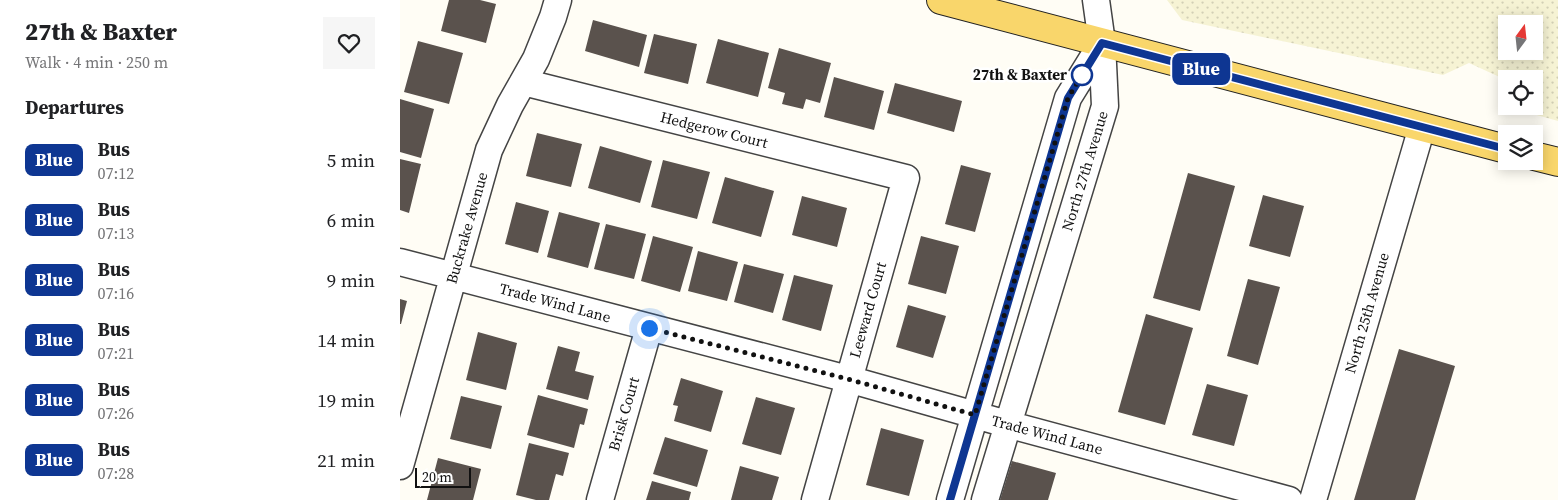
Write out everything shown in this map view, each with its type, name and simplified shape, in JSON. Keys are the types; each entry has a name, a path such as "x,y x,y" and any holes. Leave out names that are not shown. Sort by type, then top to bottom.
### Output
{"main road":[{"path":"940,0 1498,147"},
{"path":"1543,158 1558,162"}],"street":[{"name":"Buckrake Avenue","path":"400,466 490,150 510,105 536,59 558,0"},
{"name":"North 27th Avenue","path":"984,500 1105,106 1102,43 1096,0"},
{"path":"950,500 1068,98 1102,43"},
{"name":"Hedgerow Court","path":"523,82 906,178"},
{"name":"North 25th Avenue","path":"1314,500 1422,127"},
{"name":"Leeward Court","path":"815,500 906,178"},
{"name":"Trade Wind Lane","path":"400,262 848,379 1289,500"},
{"name":"Brisk Court","path":"600,500 649,328"}],"shaded area":[{"path":"1167,0 1558,0 1558,121 1537,115 1543,115 1543,70 1498,70 1498,76 1469,63 1443,75 1182,20"}],"building":[{"path":"449,0 480,0 496,4 486,43 441,31"},
{"path":"593,20 647,35 639,67 585,51"},
{"path":"654,34 697,44 688,84 644,73"},
{"path":"718,39 769,53 758,97 706,83"},
{"path":"418,41 463,53 449,104 404,92"},
{"path":"779,48 831,63 820,103 806,99 803,109 782,104 785,93 768,88"},
{"path":"834,77 884,91 874,130 824,117"},
{"path":"895,83 962,101 954,132 887,113"},
{"path":"400,99 434,109 421,158 400,152"},
{"path":"537,133 582,144 571,187 526,176"},
{"path":"600,146 652,161 640,203 588,188"},
{"path":"400,159 421,164 409,213 400,210"},
{"path":"663,160 710,172 697,219 651,207"},
{"path":"961,165 991,173 975,232 945,224"},
{"path":"1188,173 1235,186 1200,311 1153,298"},
{"path":"725,177 774,191 761,237 712,223"},
{"path":"1263,195 1304,206 1290,257 1249,246"},
{"path":"802,196 847,208 837,247 792,235"},
{"path":"516,202 549,211 538,253 505,244"},
{"path":"559,212 600,223 588,268 547,257"},
{"path":"606,224 646,234 634,279 594,269"},
{"path":"653,236 693,247 680,292 641,281"},
{"path":"921,236 959,246 946,294 908,284"},
{"path":"698,251 738,262 727,301 688,291"},
{"path":"744,264 784,274 773,313 734,302"},
{"path":"794,275 833,285 821,331 782,320"},
{"path":"1248,279 1280,287 1258,365 1227,356"},
{"path":"400,299 407,301 401,324 400,324"},
{"path":"908,305 946,316 933,358 896,347"},
{"path":"1146,314 1193,328 1165,425 1118,412"},
{"path":"478,332 517,343 506,390 466,380"},
{"path":"558,346 580,352 575,371 594,376 588,400 546,389"},
{"path":"1399,349 1455,366 1415,500 1354,500"},
{"path":"681,378 723,391 711,432 674,421 678,406 673,405"},
{"path":"1207,384 1248,395 1234,446 1192,435"},
{"path":"538,395 588,409 584,425 580,424 574,448 527,435"},
{"path":"461,396 502,406 491,449 450,439"},
{"path":"756,397 795,408 781,455 742,444"},
{"path":"881,428 924,440 909,496 866,485"},
{"path":"665,437 708,450 697,487 653,474"},
{"path":"529,443 569,453 563,476 556,474 549,500 536,500 516,495"},
{"path":"438,458 481,469 473,500 427,500"},
{"path":"1012,461 1056,473 1048,500 1000,500"},
{"path":"740,466 779,477 772,500 731,500"},
{"path":"652,481 691,492 689,500 646,500"}],"bus line":[{"name":"Blue","path":"950,500 1068,98 1102,43 1498,147"}],"place":[{"name":"27th & Baxter","path":"1082,75"}],"route":[{"path":"649,328 848,379 975,415 1068,98 1082,75"}]}
